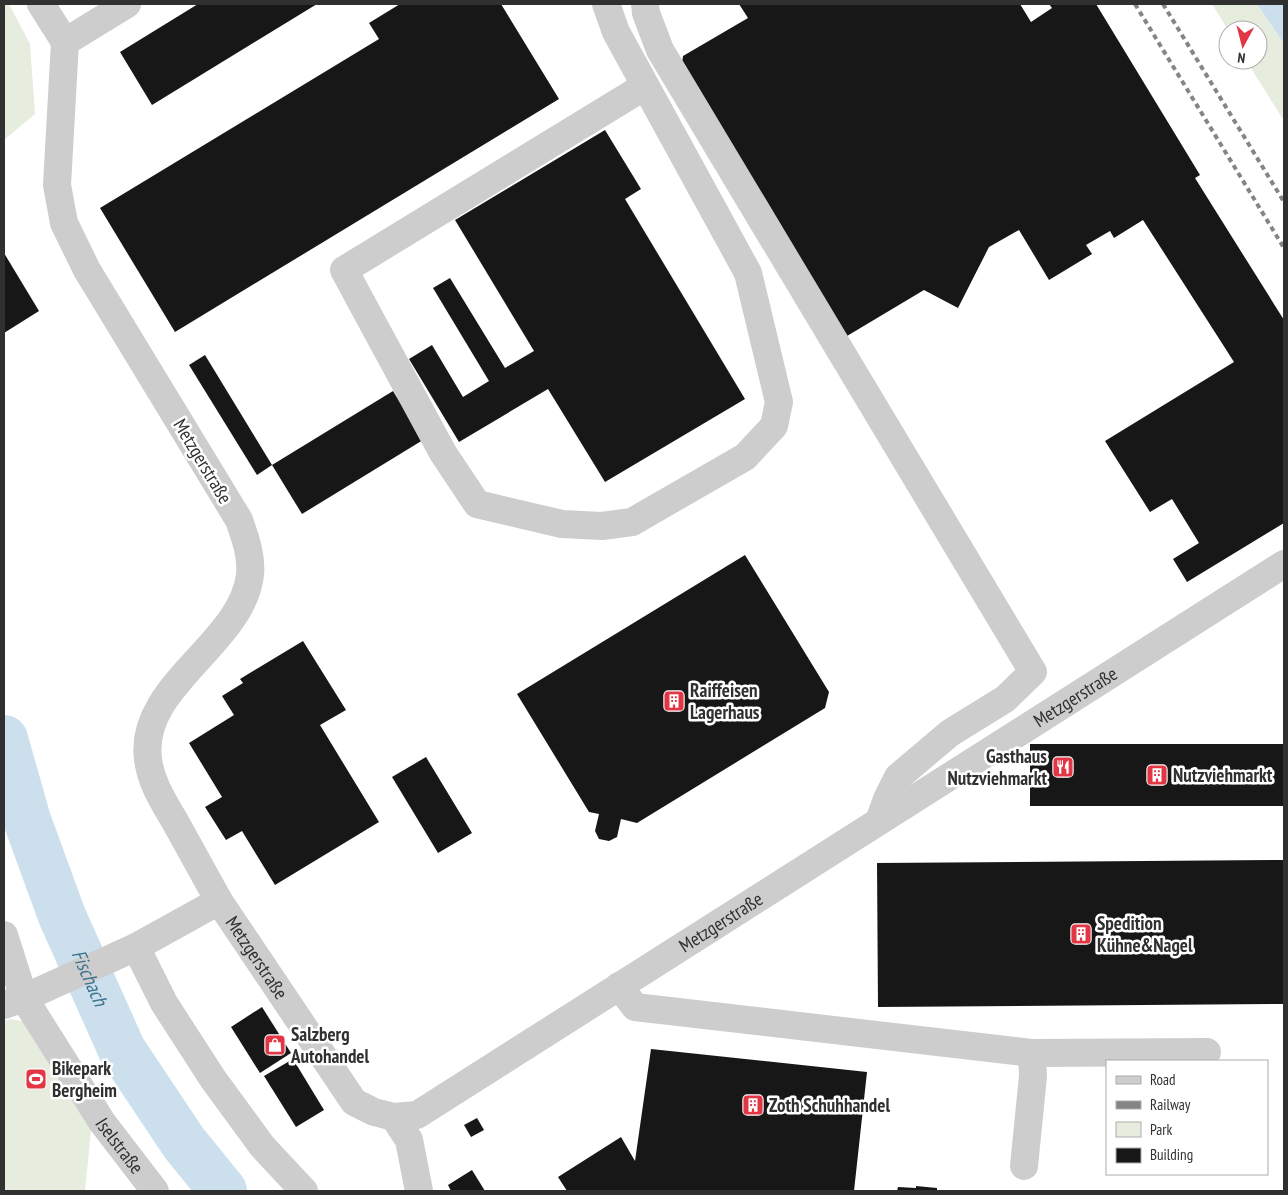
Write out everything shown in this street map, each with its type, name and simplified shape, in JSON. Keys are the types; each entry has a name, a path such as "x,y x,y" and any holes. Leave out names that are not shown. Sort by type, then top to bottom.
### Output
{"street":[{"path":"41,4 65,42 127,4"},
{"path":"606,4 616,32 748,273 779,402 774,426 745,456 632,522 602,526 562,524 477,504 443,453 344,270 645,86"},
{"path":"644,4 660,50 1033,672 1005,699 950,734 898,777 886,799 879,821"},
{"name":"Metzgerstraße","path":"65,42 57,185 64,223 86,270 238,520 248,547 250,574 245,597 232,620 174,687 160,708 150,731 147,758 152,780 219,901 354,1102 374,1112 394,1117 417,1115 1284,564"},
{"name":"Metzgerstraße","path":"14,1002 136,947 219,901"},
{"name":"Iselstraße","path":"4,935 14,1002 155,1191"},
{"path":"136,947 164,1003 213,1079 262,1146 304,1191"},
{"path":"619,986 634,1007 1032,1053 1207,1052"},
{"path":"1024,1166 1033,1076 1032,1053"},
{"path":"394,1117 409,1140 419,1191"}],"green space":[{"path":"4,4 9,4 30,44 35,114 4,140"},
{"path":"1212,4 1257,4 1268,20 1222,20"},
{"path":"1268,20 1284,44 1284,121 1252,70 1268,70"},
{"name":"Bikepark Bergheim","path":"10,1019 26,1022 92,1120 85,1191 4,1191 4,1021"}],"water":[{"path":"1257,4 1284,4 1284,44 1268,20"}],"building":[{"path":"198,4 317,4 152,105 120,52"},
{"path":"400,4 501,4 559,99 175,332 100,208 379,39 369,23"},
{"path":"739,4 1020,4 1031,22 1052,8 1049,4 1096,4 1200,175 1195,178 1284,320 1284,523 1187,582 1173,559 1199,543 1172,499 1150,512 1105,441 1234,362 1143,220 1114,238 1110,231 1086,245 1092,254 1049,280 1019,230 989,247 958,308 924,290 847,336 682,63 683,56 748,18"},
{"path":"605,130 641,189 625,199 745,399 605,482 548,389 459,442 409,359 432,345 463,397 489,381 433,288 450,278 505,368 534,351 455,220"},
{"path":"4,253 39,311 4,333"},
{"path":"205,355 272,465 257,475 189,365"},
{"path":"393,391 423,440 302,514 272,465"},
{"name":"Raiffeisen Lagerhaus","path":"745,555 829,692 825,708 637,823 621,819 617,837 609,841 599,839 595,831 599,814 589,812 517,694"},
{"path":"303,641 346,710 320,725 379,822 275,885 242,831 226,840 205,807 222,797 189,743 234,715 222,696 243,683 240,679"},
{"name":"Nutzviehmarkt","path":"1030,744 1284,744 1284,806 1030,806"},
{"path":"426,757 472,833 438,853 392,777"},
{"name":"Spedition Kühne&Nagel","path":"1284,860 1284,1004 878,1007 877,863"},
{"path":"262,1007 291,1053 260,1073 231,1027"},
{"name":"Zoth Schuhhandel","path":"651,1049 867,1072 854,1191 567,1191 558,1177 621,1137 635,1161"},
{"path":"293,1059 324,1110 296,1127 264,1076"},
{"path":"477,1118 484,1130 471,1137 464,1125"},
{"path":"472,1170 485,1191 451,1191 448,1185"},
{"path":"916,1186 937,1188 937,1191 897,1191 898,1187 916,1188"}],"waterway":[{"name":"Fischach","path":"4,739 27,820 62,916 122,1050 184,1143 223,1191"}],"railway":[{"path":"1135,4 1284,248"},
{"path":"1163,4 1284,202"}],"place":[{"name":"Raiffeisen Lagerhaus","path":"674,701"},
{"name":"Gasthaus Nutzviehmarkt","path":"1063,767"},
{"name":"Nutzviehmarkt","path":"1157,775"},
{"name":"Spedition Kühne&Nagel","path":"1081,934"},
{"name":"Salzberg Autohandel","path":"275,1045"},
{"name":"Bikepark Bergheim","path":"36,1079"},
{"name":"Zoth Schuhhandel","path":"753,1105"}]}
